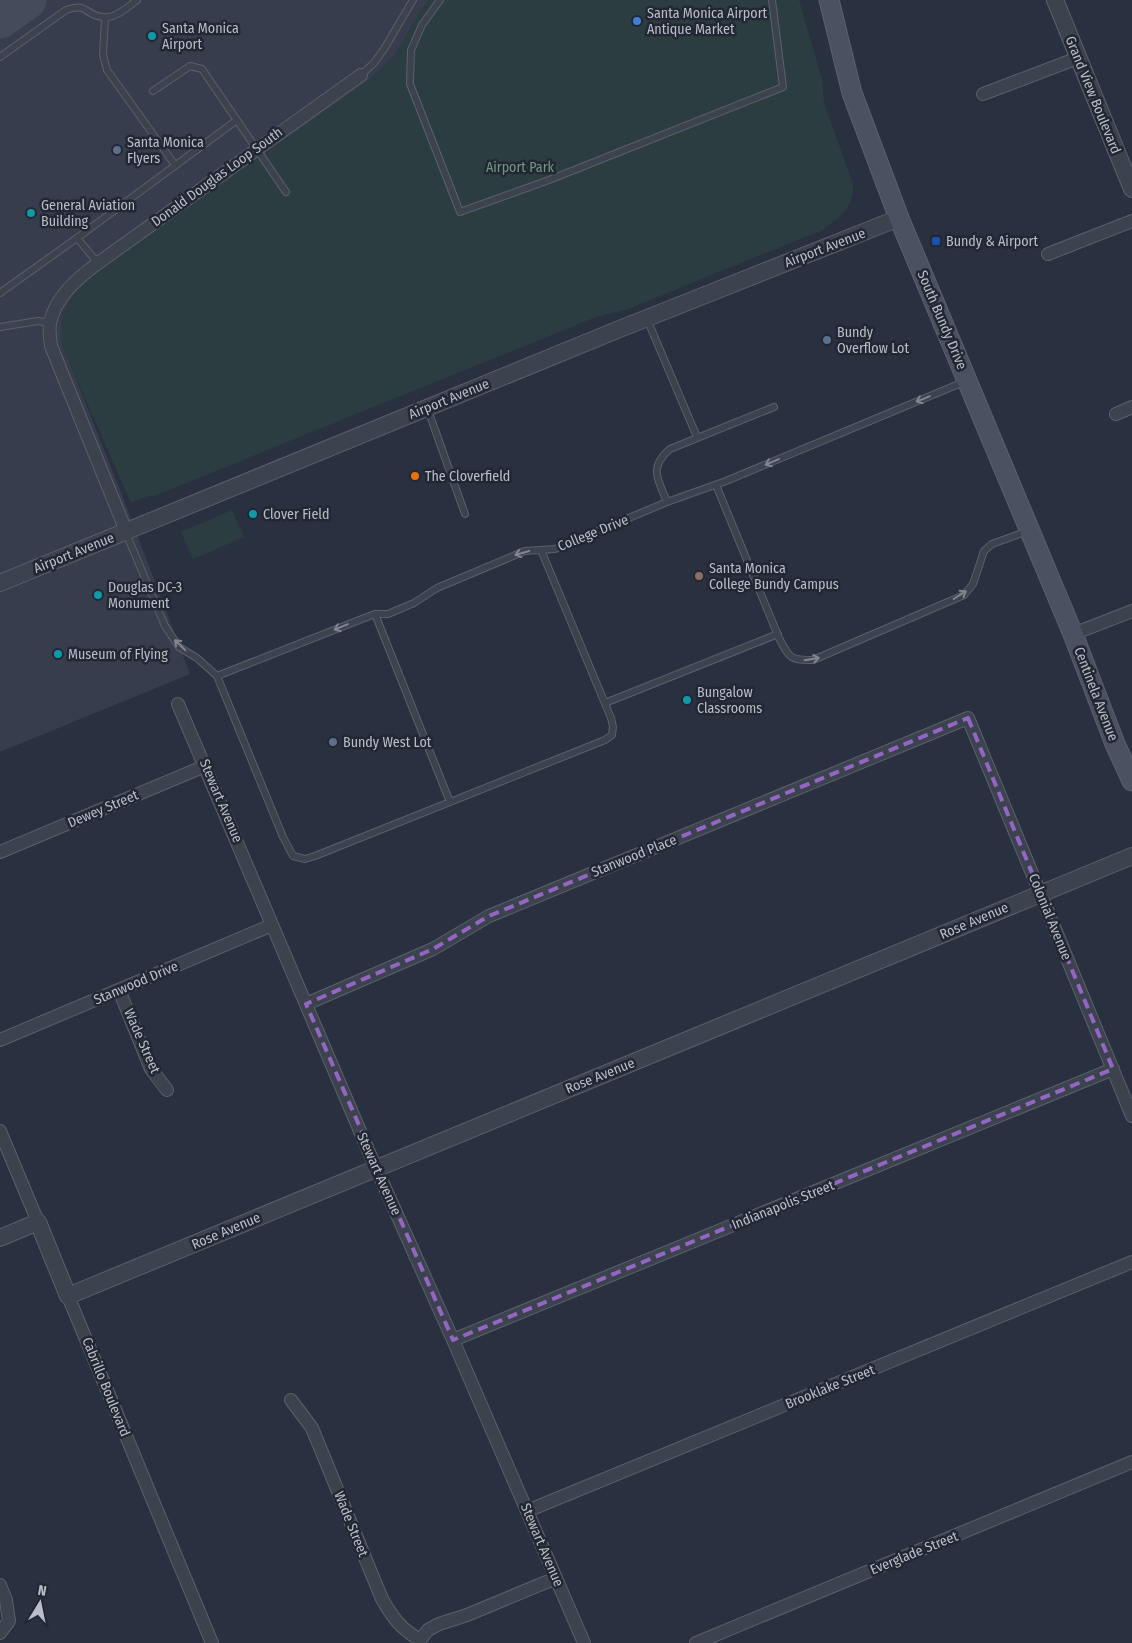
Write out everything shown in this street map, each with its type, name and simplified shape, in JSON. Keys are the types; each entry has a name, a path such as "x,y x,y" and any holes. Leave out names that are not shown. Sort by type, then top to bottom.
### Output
{"main road":[{"name":"South Bundy Drive","path":"829,0 852,92 899,218 1073,634"},
{"name":"Centinela Avenue","path":"1073,634 1115,744 1132,781"}],"street":[{"name":"Grand View Boulevard","path":"1055,0 1132,189"},
{"path":"983,94 1078,58"},
{"name":"Donald Douglas Loop South","path":"126,532 51,346 50,323 60,299 70,286 98,263 361,75"},
{"name":"Airport Avenue","path":"0,583 647,318 899,218"},
{"path":"1048,254 1132,221"},
{"path":"1116,414 1132,407"},
{"path":"1073,634 1132,611"},
{"name":"Stewart Avenue","path":"178,704 306,1004 584,1643"},
{"name":"Colonial Avenue","path":"968,718 1132,1116"},
{"name":"Stanwood Place","path":"306,1004 433,949 489,916 968,718"},
{"name":"Dewey Street","path":"0,852 205,766"},
{"name":"Rose Avenue","path":"68,1296 1132,856"},
{"name":"Stanwood Drive","path":"0,1040 272,925"},
{"name":"Wade Street","path":"119,990 151,1069 167,1090"},
{"name":"Indianapolis Street","path":"453,1340 1113,1069"},
{"name":"Cabrillo Boulevard","path":"0,1130 212,1643"},
{"path":"0,1238 38,1222"},
{"name":"Brooklake Street","path":"527,1511 1132,1262"},
{"name":"Wade Street","path":"290,1400 312,1428 382,1599 394,1619 419,1642 428,1630 439,1624 467,1616 556,1578"},
{"name":"Everglade Street","path":"696,1643 1132,1462"},
{"path":"0,1585 6,1600 9,1621 0,1633"}],"lane":[{"path":"0,57 66,10 75,7 85,8 94,15 104,18 120,12 137,0"},
{"name":"Donald Douglas Loop South","path":"361,75 374,63 384,49 413,0"},
{"path":"440,0 422,25 411,50 410,84 460,212 549,180 783,87 772,0"},
{"path":"104,18 103,55 107,70 175,165"},
{"path":"153,91 190,66 202,69 286,192"},
{"path":"0,293 238,120"},
{"path":"78,238 98,263"},
{"path":"647,318 697,437"},
{"path":"0,327 38,321 50,323"},
{"name":"College Drive","path":"218,676 375,614 388,614 414,603 437,588 525,551 555,549 968,381"},
{"path":"667,502 656,468 660,457 670,449 697,437 774,407"},
{"path":"427,408 465,514"},
{"path":"716,485 787,654 796,660 814,660 964,595 974,584 984,551 992,544 1029,530"},
{"path":"126,532 165,626 179,647 197,658 218,676 283,837 293,856 305,859 605,740 612,735 613,727 605,703 541,550"},
{"path":"375,614 450,802"},
{"path":"605,703 778,634"}],"highlighted area":[{"path":"968,718 1113,1069 453,1340 306,1004 433,949 489,916"}],"shaded area":[{"path":"0,0 429,0 395,55 367,82 96,272 73,296 63,313 63,346 190,674 0,752"}],"green space":[{"name":"Airport Park","path":"429,0 799,0 822,79 824,103 853,184 851,200 845,212 822,230 628,309 596,317 154,496 131,503 62,346 63,313 73,296 96,272 367,82 395,55"},
{"path":"232,510 244,537 193,559 181,532"}],"taxiway":[{"path":"0,19 27,0"}],"place":[{"name":"Santa Monica Airport Antique Market","path":"637,21"},
{"name":"Santa Monica Airport","path":"152,36"},
{"name":"Santa Monica Flyers","path":"117,150"},
{"name":"General Aviation Building","path":"31,213"},
{"name":"Bundy & Airport","path":"936,241"},
{"name":"Bundy Overflow Lot","path":"827,340"},
{"name":"The Cloverfield","path":"415,476"},
{"name":"Clover Field","path":"253,514"},
{"name":"Santa Monica College Bundy Campus","path":"699,576"},
{"name":"Douglas DC-3 Monument","path":"98,595"},
{"name":"Museum of Flying","path":"58,654"},
{"name":"Bungalow Classrooms","path":"687,700"},
{"name":"Bundy West Lot","path":"333,742"}]}
